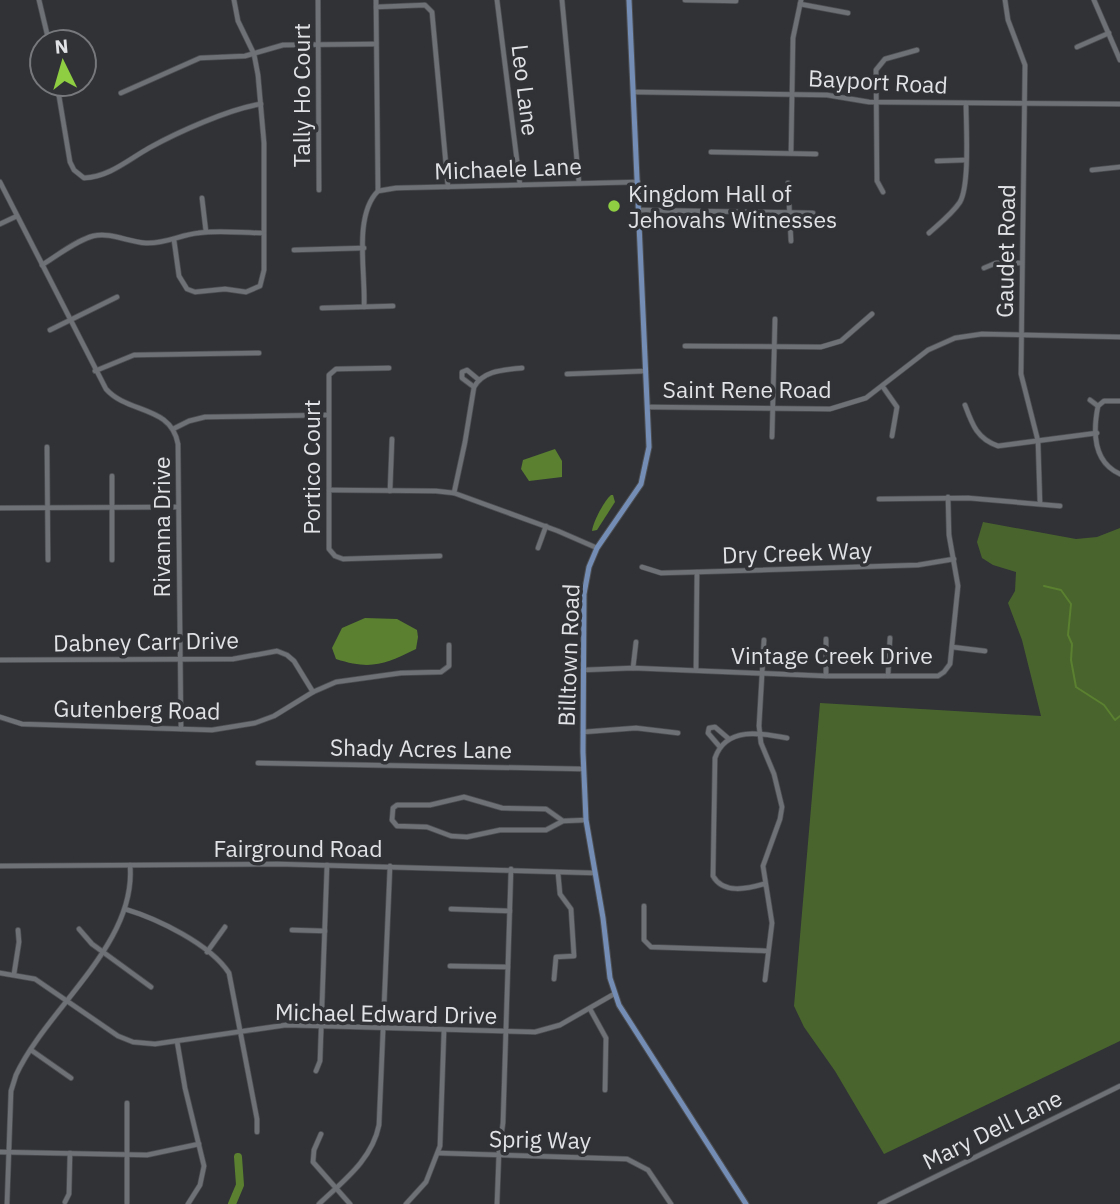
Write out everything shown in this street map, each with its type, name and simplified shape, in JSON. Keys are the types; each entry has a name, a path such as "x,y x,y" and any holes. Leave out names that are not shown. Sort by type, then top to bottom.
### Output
{"main road":[{"name":"Billtown Road","path":"629,0 649,447 643,480 597,548 589,567 584,594 583,769 586,820 614,993 628,1022 746,1204"}],"street":[{"path":"40,0 46,28"},
{"path":"174,240 179,275 187,289 195,292 225,289 246,292 254,290 261,282 264,270 264,158 261,104 254,54 238,21 234,0"},
{"name":"Tally Ho Court","path":"318,0 319,190"},
{"path":"364,307 365,213 378,191 376,0"},
{"name":"Leo Lane","path":"497,0 520,185"},
{"path":"562,0 579,183"},
{"path":"685,0 736,1"},
{"name":"Gaudet Road","path":"1005,0 1008,20 1025,65 1022,381 1038,441 1040,504"},
{"path":"1094,0 1120,60"},
{"path":"791,153 793,38 801,2 848,13"},
{"path":"376,7 425,5 432,12 448,187"},
{"path":"1077,47 1108,33"},
{"path":"121,93 200,58 254,54 283,45 377,44"},
{"path":"883,192 877,181 876,70 879,63 888,58 917,50"},
{"name":"Bayport Road","path":"634,92 832,95 875,102 1120,104"},
{"path":"60,98 72,166 77,174 88,178 117,168 149,148 231,111 261,104"},
{"path":"929,233 961,199 964,188 966,103"},
{"path":"711,152 816,154"},
{"path":"937,161 965,160"},
{"path":"1092,170 1120,167"},
{"name":"Michaele Lane","path":"378,191 396,188 638,181"},
{"name":"Rivanna Drive","path":"0,182 106,389 115,399 126,405 156,413 165,419 173,429 178,444 181,729"},
{"path":"788,183 791,241"},
{"path":"202,198 206,232"},
{"path":"640,210 813,213"},
{"path":"0,224 17,216"},
{"path":"42,265 82,241 96,236 112,236 145,243 220,230 263,233"},
{"path":"293,250 364,248"},
{"path":"984,268 996,263 1022,263"},
{"path":"50,330 117,296"},
{"path":"323,308 393,306"},
{"path":"685,346 829,346 848,336 872,314"},
{"path":"772,437 775,319"},
{"name":"Saint Rene Road","path":"648,407 814,410 841,407 866,398 918,358 948,341 982,334 1120,337"},
{"path":"95,371 134,355 259,353"},
{"name":"Portico Court","path":"389,368 336,369 328,378 328,544 335,556 343,559 440,556"},
{"path":"454,494 474,387 479,380 493,372 522,368"},
{"path":"474,387 462,379 462,372 467,370 479,380"},
{"path":"567,374 647,371"},
{"path":"883,387 897,407 892,436"},
{"path":"1090,400 1098,406"},
{"path":"1120,401 1104,401 1098,406 1097,433 1100,457 1107,467 1120,474"},
{"path":"965,405 975,430 987,441 1002,446 1097,433"},
{"path":"173,429 205,417 328,415"},
{"path":"390,491 392,439"},
{"path":"47,447 48,560"},
{"path":"112,476 113,560"},
{"path":"329,491 436,491 454,494 546,526 597,548"},
{"path":"879,499 948,497 1060,506"},
{"name":"Vintage Creek Drive","path":"583,670 633,668 826,676 935,677 950,664 958,588 949,535 948,497"},
{"path":"0,508 178,507"},
{"path":"538,548 546,526"},
{"name":"Dry Creek Way","path":"642,567 661,573 918,565 954,559"},
{"path":"696,670 697,572"},
{"path":"888,676 890,638"},
{"path":"826,639 826,676"},
{"path":"764,640 761,743 780,793 782,807 763,866 772,923 765,980"},
{"path":"633,668 636,642"},
{"name":"Gutenberg Road","path":"0,717 22,724 220,729 255,723 274,716 313,692 336,682 401,673 441,672 449,666 449,645"},
{"path":"952,647 985,651"},
{"name":"Dabney Carr Drive","path":"0,660 233,659 277,651 294,661 313,692"},
{"path":"720,747 708,733 709,728 715,727 729,739"},
{"path":"583,732 636,728 678,733"},
{"path":"764,884 730,889 718,884 713,876 715,758 720,747 729,739 745,733 786,738"},
{"name":"Shady Acres Lane","path":"258,763 583,769"},
{"path":"563,821 546,809 502,808 464,797 430,805 397,805 393,808 392,820 397,826 427,827 451,836 467,837 500,830 550,829 563,821 586,820"},
{"path":"7,1204 12,1086 18,1069 116,932 131,887 130,865"},
{"path":"316,1071 320,1061 327,865"},
{"name":"Fairground Road","path":"0,866 327,865 595,873"},
{"path":"319,1204 363,1160 377,1135 380,1117 390,866"},
{"path":"497,1204 503,1123 511,870"},
{"path":"554,979 556,957 575,956 571,908 558,889 558,873"},
{"path":"644,906 644,940 651,947 768,951"},
{"path":"125,909 164,923 207,952 229,973 257,1119 257,1132"},
{"path":"451,909 510,911"},
{"path":"207,952 225,927"},
{"path":"79,929 84,937 151,987"},
{"path":"14,974 18,930"},
{"path":"292,930 325,931"},
{"path":"450,966 508,967"},
{"name":"Michael Edward Drive","path":"0,973 35,979 118,1037 142,1044 286,1025 535,1032 549,1030 614,993"},
{"path":"590,1009 606,1038 605,1090"},
{"path":"406,1204 426,1182 438,1153 444,1030"},
{"path":"177,1041 203,1174 200,1185 188,1204"},
{"path":"31,1050 71,1079"},
{"name":"Mary Dell Lane","path":"880,1204 1120,1086"},
{"path":"127,1103 127,1203"},
{"path":"321,1134 314,1150 313,1163 350,1204"},
{"path":"0,1152 128,1155 159,1153 199,1144"},
{"path":"65,1202 69,1194 70,1153"},
{"name":"Sprig Way","path":"438,1153 625,1159 652,1174 671,1204"}],"shaded area":[{"path":"555,449 562,461 562,477 529,481 521,469 523,460"},
{"path":"611,495 615,502 597,530 592,531 599,512"},
{"path":"983,522 1076,539 1097,537 1120,528 1120,1041 884,1154 835,1071 804,1027 794,1006 820,703 1041,716 1022,640 1008,603 1015,591 1016,572 993,565 982,558 977,542"},
{"path":"365,618 397,619 417,630 416,649 377,664 358,664 336,659 332,648 342,628"}],"waterway":[{"path":"1044,586 1061,590 1071,604 1068,635 1072,644 1071,660 1076,687 1104,705 1115,720 1120,716"},
{"path":"232,1204 240,1185 238,1157"}],"place":[{"name":"Kingdom Hall of Jehovahs Witnesses","path":"614,206"}]}
